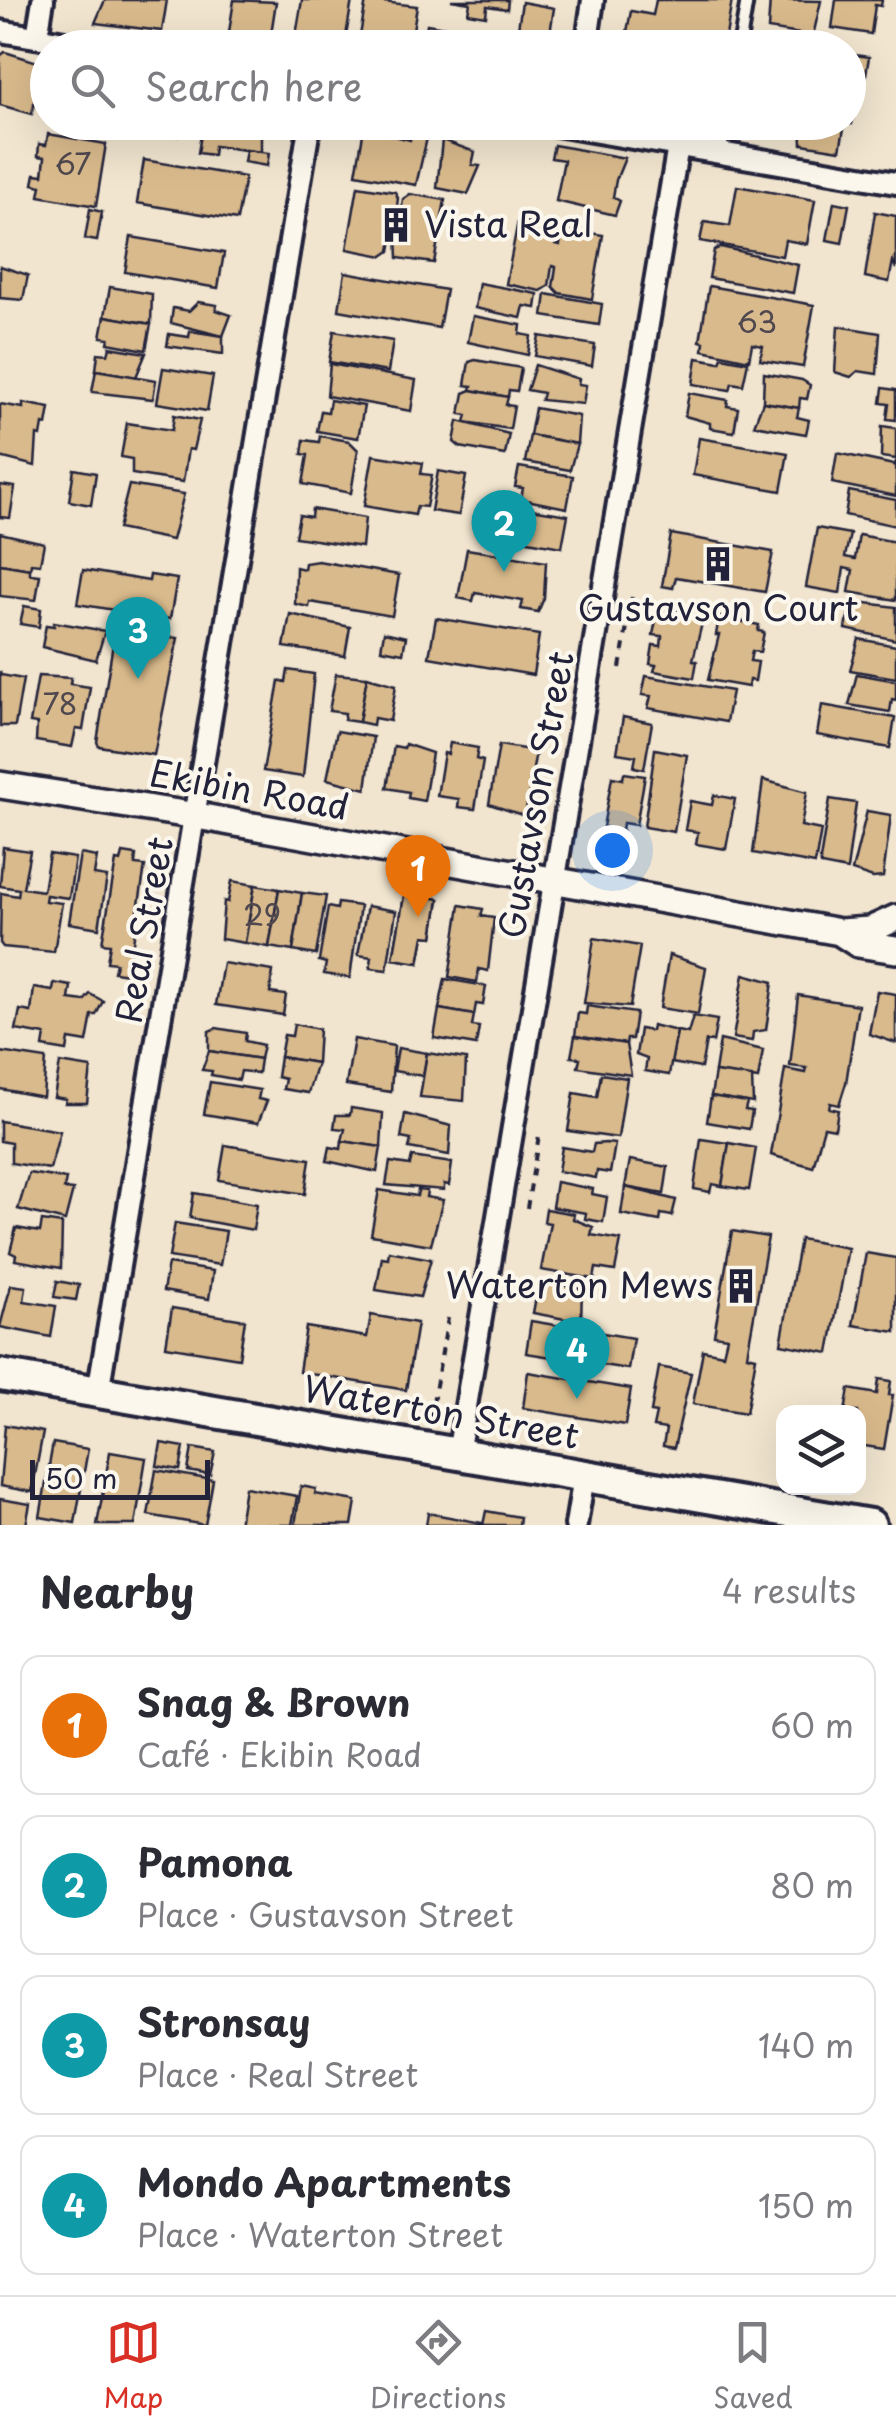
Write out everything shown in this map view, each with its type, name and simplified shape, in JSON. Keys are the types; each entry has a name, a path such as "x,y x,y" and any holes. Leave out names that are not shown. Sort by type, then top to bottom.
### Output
{"main road":[{"name":"Waterton Street","path":"0,1375 870,1525"}],"street":[{"path":"38,30 43,0"},
{"path":"589,30 593,0"},
{"path":"0,30 30,36"},
{"name":"Real Street","path":"98,1392 307,140"},
{"path":"649,140 896,183"},
{"name":"Gustavson Street","path":"458,1454 678,146"},
{"name":"Ekibin Road","path":"0,786 197,816 554,884 840,932 870,930 896,918"},
{"name":"Ekibin Road","path":"840,932 858,944 896,950"},
{"path":"576,1525 584,1476"}],"lane":[{"path":"742,30 747,0"},
{"path":"720,154 723,140"}],"path":[{"path":"620,668 632,598"},
{"path":"527,1208 539,1135"},
{"path":"430,1419 448,1318"}],"building":[{"path":"105,0 167,0 162,30 95,23"},
{"path":"234,0 276,2 272,30 229,30"},
{"path":"302,0 352,0 347,30 297,30"},
{"path":"366,0 417,6 413,30 361,30"},
{"path":"451,0 508,0 507,9 487,6 486,16 468,13 470,3"},
{"path":"656,0 732,0 727,30 627,30 631,11 653,15"},
{"path":"770,0 821,1 814,30 768,29"},
{"path":"836,0 882,0 881,6 875,5 871,34 866,30 832,28"},
{"path":"522,2 554,8 551,30 518,30"},
{"path":"427,24 462,30 426,30"},
{"path":"5,52 30,60 30,113 0,105 0,56"},
{"path":"47,140 106,144 96,206 39,196 41,186 33,184 35,174 43,175 45,157 38,156 39,144 46,145"},
{"path":"200,140 261,140 261,152 214,146 213,155 198,153"},
{"path":"362,140 427,140 416,185 356,174"},
{"path":"442,140 475,152 472,165 480,166 468,194 437,188"},
{"path":"802,140 842,140 840,150 802,144"},
{"path":"554,145 625,158 613,197 620,201 615,215 556,201 564,160 551,158"},
{"path":"246,150 269,153 267,166 244,162"},
{"path":"144,160 245,177 237,220 137,203"},
{"name":"Vista Real","path":"358,186 395,192 396,214 401,215 403,199 410,194 445,200 434,263 398,258 397,235 393,234 390,251 383,256 347,249"},
{"path":"737,186 815,200 807,244 785,240 782,256 700,241 704,222 730,226"},
{"path":"834,202 849,205 842,243 827,240"},
{"path":"90,209 102,212 97,241 85,239"},
{"path":"875,212 896,216 896,269 893,261 889,282 865,277"},
{"path":"518,221 552,227 555,244 560,245 562,234 571,230 603,235 592,299 559,293 553,287 556,267 552,266 549,286 541,291 506,284"},
{"path":"131,237 224,253 218,288 125,272"},
{"path":"721,247 798,265 793,293 709,278 714,250"},
{"path":"0,266 28,275 23,300 0,298"},
{"path":"345,272 446,290 439,328 339,310"},
{"path":"479,283 538,294 536,308 524,306 521,318 475,308"},
{"path":"709,286 814,305 803,367 760,360 763,346 752,344 749,360 703,350 704,342 700,341"},
{"path":"110,287 152,294 151,324 105,316"},
{"path":"546,294 602,304 599,325 543,316"},
{"path":"198,302 217,305 216,310 231,315 223,336 171,323 173,308 189,311"},
{"path":"105,316 151,324 146,350 108,343 109,338 101,337"},
{"path":"473,316 521,325 520,334 531,336 528,355 468,342"},
{"path":"838,326 880,333 877,374 858,371 851,377 835,372"},
{"path":"190,331 223,336 223,354 167,346 169,334 189,337"},
{"path":"334,331 393,341 388,372 329,362"},
{"path":"539,336 595,345 592,366 535,356"},
{"path":"110,347 146,353 136,377 96,370 98,353 108,354"},
{"path":"722,357 748,362 743,385 732,383 730,390 693,384 697,358 720,362"},
{"path":"469,362 521,368 517,391 509,390 508,397 471,390 472,386 465,385"},
{"path":"330,364 416,380 411,411 327,396"},
{"path":"535,365 579,379 578,384 586,385 583,404 541,400 543,393 527,390"},
{"path":"163,368 213,376 207,411 157,403"},
{"path":"96,370 156,380 153,399 92,392"},
{"path":"764,373 802,380 810,385 807,399 800,398 799,408 763,402"},
{"path":"883,388 896,390 896,420 887,419 889,404 881,403"},
{"path":"471,390 508,397 506,405 514,406 510,429 465,422 467,415 460,414 464,393"},
{"path":"689,393 728,400 727,406 738,408 734,432 710,428 710,423 685,416"},
{"path":"330,400 364,406 358,438 317,431 321,411 328,412"},
{"path":"763,402 799,408 797,417 809,420 806,434 754,425"},
{"path":"23,403 50,408 47,425 43,424 41,436 37,435 35,466 0,457 0,404 23,408"},
{"path":"535,408 579,416 577,444 530,435"},
{"path":"174,415 200,420 193,450 188,449 183,482 132,474 132,459 121,457 127,423 172,430"},
{"path":"458,421 509,434 505,455 460,447 454,442"},
{"path":"882,426 896,428 896,459 881,457"},
{"path":"530,435 577,444 570,470 525,462"},
{"path":"320,436 349,441 358,450 351,493 303,484 308,455 302,454 304,440 319,442"},
{"path":"699,438 788,453 781,491 693,475"},
{"path":"837,453 894,465 896,462 896,496 832,483"},
{"path":"373,455 423,463 421,474 432,475 426,507 417,506 415,515 364,506"},
{"path":"519,467 573,476 567,508 521,499 523,488 515,487"},
{"path":"74,469 96,473 91,505 69,501"},
{"path":"438,471 466,476 459,515 431,511"},
{"path":"0,485 15,487 10,518 0,517"},
{"path":"129,485 184,494 172,540 118,529"},
{"path":"849,491 896,500 896,526 845,515"},
{"path":"519,507 568,515 562,547 505,537 509,517 516,519"},
{"path":"312,509 365,518 362,547 295,537 299,515 311,517"},
{"path":"817,528 850,534 845,557 855,559 859,535 896,542 896,600 849,592 853,570 844,568 840,593 806,587"},
{"path":"0,533 44,543 40,564 31,563 30,569 0,564"},
{"name":"Gustavson Court","path":"671,534 773,552 765,592 676,577 673,588 662,586"},
{"path":"467,549 546,562 544,598 538,612 521,609 523,601 475,593 473,601 458,598"},
{"path":"318,561 399,575 392,616 310,602 309,607 295,604 296,567 304,569 305,563"},
{"path":"0,564 30,569 30,574 40,575 36,600 0,596"},
{"path":"83,570 149,581 150,575 177,579 170,619 77,604"},
{"path":"851,601 896,607 896,640 846,629"},
{"path":"24,606 41,609 39,627 20,624"},
{"path":"663,608 704,615 693,660 697,661 694,678 654,671 656,665 650,664 653,645 661,646 662,636 653,635 657,615 662,615"},
{"path":"290,614 350,627 345,656 284,647"},
{"path":"719,617 759,625 758,631 764,632 760,652 752,651 750,661 758,662 755,681 749,680 748,687 708,680 719,635"},
{"path":"436,618 539,635 533,675 429,657"},
{"path":"54,622 105,631 96,660 42,647 46,625 54,626"},
{"path":"116,625 138,629 137,635 178,638 154,755 99,746 97,742"},
{"path":"384,632 406,637 403,653 381,649"},
{"path":"859,639 896,646 896,678 850,670"},
{"path":"288,670 314,674 303,777 263,771 279,681 286,682"},
{"path":"0,671 1,675 23,679 15,726 0,726"},
{"path":"336,674 367,677 359,722 344,720 345,713 329,711"},
{"path":"857,674 896,681 896,700 892,699 890,712 849,705"},
{"path":"38,676 71,678 70,684 90,687 83,730 76,729 72,747 36,741 37,724 30,723"},
{"path":"646,676 732,691 726,722 648,708 651,696 642,695"},
{"path":"367,677 396,685 390,721 374,718 373,725 359,722"},
{"path":"822,705 895,718 890,748 817,735"},
{"path":"623,717 652,723 644,769 634,767 636,756 617,753"},
{"path":"337,731 373,737 366,789 327,779"},
{"path":"450,743 478,748 476,759 483,761 475,809 458,807 459,799 437,796 444,753 448,754"},
{"path":"405,744 432,753 424,801 408,798 409,792 387,788 394,746 404,748"},
{"path":"499,745 536,751 525,816 489,804"},
{"path":"655,749 687,755 674,832 644,827"},
{"path":"624,773 645,776 636,825 623,823 622,831 603,827 612,777 623,779"},
{"path":"763,780 807,792 801,826 821,830 815,864 753,853"},
{"path":"714,795 735,799 726,849 696,844 698,832 685,830 690,801 712,805"},
{"path":"830,799 856,803 847,870 821,865"},
{"path":"867,811 891,815 883,877 852,871"},
{"path":"3,847 30,851 23,888 43,891 49,854 75,858 69,898 46,895 45,901 62,903 54,952 3,947 0,943 1,893 18,896 19,889 0,886"},
{"path":"123,853 136,855 135,865 145,866 128,974 114,972 116,963 107,962 110,944 102,943 116,861 121,862"},
{"path":"80,854 97,857 94,875 107,877 99,928 69,923"},
{"path":"232,881 255,885 245,943 221,939 224,901 228,902"},
{"path":"255,885 279,889 269,947 245,943"},
{"path":"406,885 431,889 429,897 439,899 433,937 424,936 419,963 393,959"},
{"path":"406,885 431,889 429,897 439,899 433,937 424,936 419,963 393,959"},
{"path":"279,889 302,893 293,951 269,947"},
{"path":"302,893 326,896 316,955 293,951"},
{"path":"338,903 360,906 350,978 324,974 326,963 319,961 328,907 337,909"},
{"path":"460,905 483,909 481,916 494,918 488,971 479,969 477,982 449,977"},
{"path":"367,906 396,911 387,970 370,968 372,957 358,955"},
{"path":"594,938 640,946 630,1007 584,1003"},
{"path":"669,955 706,967 698,1014 660,1008"},
{"path":"223,963 273,971 270,993 286,995 283,1015 216,1005"},
{"path":"744,974 773,982 766,1030 753,1032 752,1041 733,1038"},
{"path":"445,979 486,986 483,1005 476,1004 474,1015 439,1009"},
{"path":"54,983 71,986 69,999 84,1001 90,994 103,1001 96,1015 92,1015 87,1042 69,1039 67,1051 43,1047 45,1035 16,1030 20,1010 31,1012 34,988 53,991"},
{"path":"877,991 896,994 896,1043 869,1034"},
{"path":"798,995 858,1005 846,1083 839,1105 830,1103 829,1108 838,1110 835,1129 824,1127 813,1167 771,1155 785,1069 806,1073 807,1068 790,1066"},
{"path":"587,1006 636,1013 632,1039 627,1039 626,1044 575,1036 578,1013 586,1014"},
{"path":"439,1009 474,1015 472,1026 479,1027 476,1045 434,1038"},
{"path":"693,1016 717,1020 713,1042 706,1041 701,1068 671,1063 677,1031 688,1033"},
{"path":"294,1024 319,1029 317,1063 280,1057 284,1035 292,1036"},
{"path":"652,1025 677,1031 669,1075 645,1071 647,1059 636,1055 640,1029 651,1031"},
{"path":"216,1028 246,1033 245,1041 263,1045 260,1059 209,1051 209,1031"},
{"path":"575,1036 626,1044 631,1075 578,1067 580,1058 571,1057"},
{"path":"354,1039 394,1046 391,1092 346,1085"},
{"path":"720,1040 763,1050 758,1079 715,1072"},
{"path":"398,1048 427,1053 423,1076 394,1071"},
{"path":"209,1051 260,1059 258,1073 241,1071 239,1080 211,1075 212,1071 202,1070"},
{"path":"0,1052 46,1059 43,1097 0,1089"},
{"path":"427,1053 466,1059 464,1101 420,1097"},
{"path":"280,1057 317,1063 308,1093 283,1089 285,1079 277,1077"},
{"path":"60,1063 91,1068 87,1103 65,1103 66,1099 54,1097"},
{"path":"715,1072 752,1077 753,1103 711,1096"},
{"path":"601,1074 627,1078 618,1138 568,1131 574,1093 597,1097"},
{"path":"210,1082 260,1090 258,1099 267,1101 258,1123 204,1114"},
{"path":"711,1096 747,1102 745,1110 752,1111 749,1129 707,1122"},
{"path":"351,1108 383,1113 381,1147 342,1141 345,1129 334,1128 336,1115 350,1115"},
{"path":"405,1114 451,1126 449,1155 409,1148 411,1140 401,1138"},
{"path":"0,1121 60,1131 50,1169 11,1163 11,1143 0,1141"},
{"path":"701,1139 729,1143 722,1186 712,1184 710,1192 694,1189"},
{"path":"342,1141 381,1147 377,1172 327,1161 330,1147 341,1149"},
{"path":"729,1143 756,1148 749,1190 722,1186"},
{"path":"594,1144 615,1144 610,1173 597,1171 596,1178 558,1171 562,1147 592,1152"},
{"path":"225,1145 310,1159 305,1194 219,1180"},
{"path":"412,1157 452,1163 449,1185 444,1184 444,1190 386,1185 390,1162 410,1165"},
{"path":"630,1160 668,1167 664,1194 625,1187"},
{"path":"29,1173 66,1179 64,1189 73,1190 65,1221 18,1209"},
{"path":"556,1182 593,1189 592,1194 607,1197 603,1222 585,1219 586,1213 552,1207"},
{"path":"625,1187 676,1200 672,1216 661,1214 660,1221 621,1214"},
{"path":"379,1190 417,1196 418,1190 427,1191 426,1197 443,1200 431,1245 371,1235"},
{"path":"194,1193 257,1204 253,1230 190,1218"},
{"path":"546,1209 574,1214 573,1219 593,1227 591,1235 621,1240 615,1271 596,1268 594,1279 541,1270 550,1223 544,1222"},
{"path":"42,1221 62,1224 61,1268 15,1260 16,1255 10,1252 16,1228 40,1232"},
{"path":"175,1223 226,1231 220,1265 169,1257"},
{"name":"Waterton Mews","path":"732,1231 768,1237 747,1355 756,1357 746,1413 693,1404 703,1350 723,1354 727,1337 714,1335"},
{"path":"800,1239 848,1248 829,1353 781,1344"},
{"path":"389,1251 431,1259 420,1297 376,1290 382,1257 388,1258"},
{"path":"866,1253 896,1258 896,1332 853,1325"},
{"path":"168,1264 213,1271 209,1299 163,1291"},
{"path":"57,1281 79,1285 76,1300 54,1297"},
{"path":"539,1281 582,1289 581,1322 533,1313"},
{"path":"11,1285 26,1287 24,1301 56,1306 51,1337 0,1327"},
{"path":"172,1308 245,1320 239,1358 166,1346"},
{"path":"371,1315 417,1323 406,1390 299,1372 306,1327 367,1337"},
{"path":"531,1321 633,1338 628,1369 526,1353"},
{"path":"659,1367 691,1373 674,1448 663,1446 666,1429 653,1427 656,1413 651,1412"},
{"path":"528,1372 631,1389 625,1425 523,1408"},
{"path":"879,1379 891,1381 889,1395 893,1395 884,1449 866,1446 866,1405 846,1405 849,1389 877,1394"},
{"path":"5,1425 43,1432 32,1492 0,1486"},
{"path":"53,1443 88,1449 75,1523 40,1517"},
{"path":"161,1443 184,1447 180,1470 157,1466"},
{"path":"192,1448 215,1452 210,1475 188,1471"},
{"path":"110,1452 146,1458 135,1525 97,1525"},
{"path":"156,1470 213,1480 205,1525 148,1515"},
{"path":"301,1486 316,1489 315,1494 356,1501 352,1525 295,1525"},
{"path":"245,1487 297,1496 292,1525 239,1525"},
{"path":"0,1499 30,1504 26,1525 0,1525"},
{"path":"486,1511 520,1517 519,1525 483,1525"},
{"path":"428,1513 482,1523 482,1525 426,1525"}],"place":[{"name":"Vista Real","path":"396,225"},
{"name":"Gustavson Court","path":"718,564"},
{"name":"Pamona","path":"504,572"},
{"name":"Stronsay","path":"138,679"},
{"name":"Snag & Brown","path":"418,917"},
{"name":"Waterton Mews","path":"741,1286"},
{"name":"Mondo Apartments","path":"577,1399"}]}
